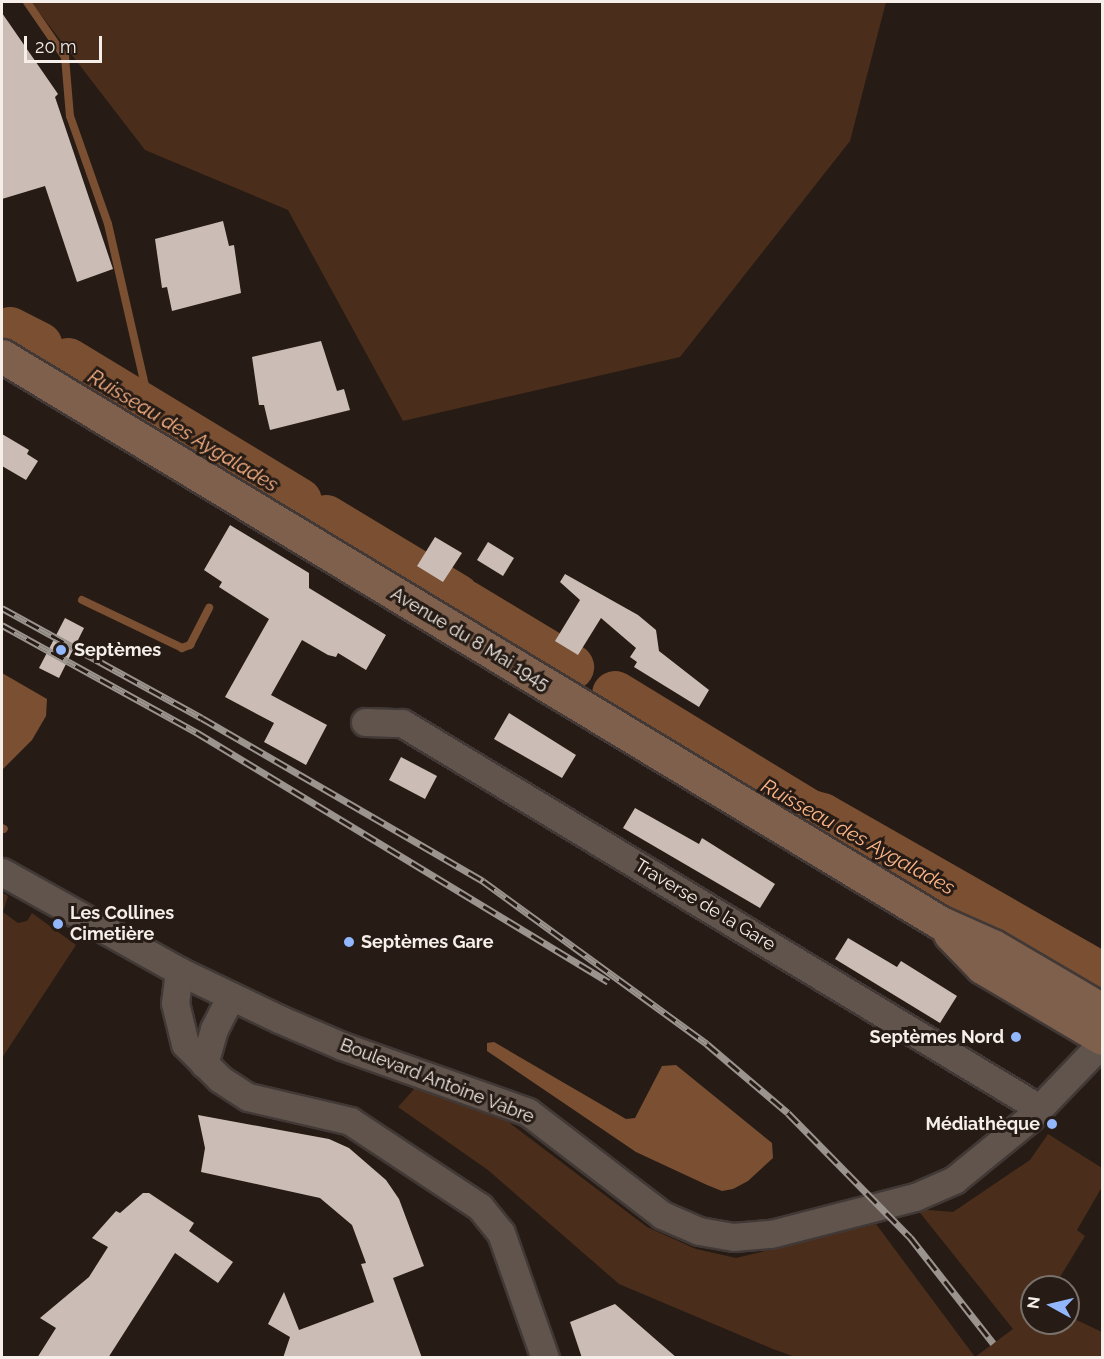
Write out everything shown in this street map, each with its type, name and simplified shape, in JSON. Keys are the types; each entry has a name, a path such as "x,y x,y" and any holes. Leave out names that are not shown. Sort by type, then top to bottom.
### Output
{"main road":[{"name":"Avenue du 8 Mai 1945","path":"2,356 939,922 993,946 1102,1010"},
{"name":"Avenue du 8 Mai 1945","path":"939,922 982,967 1102,1038"}],"street":[{"name":"Traverse de la Gare","path":"365,722 402,723 1039,1108"},
{"name":"Boulevard Antoine Vabre","path":"2,872 179,971 231,996 342,1046 528,1112 662,1215 699,1231 733,1237 771,1234 915,1197 954,1180 1039,1108 1102,1042"},
{"path":"179,971 175,1003 185,1044 204,1064 248,1097 350,1121 480,1207 501,1233 545,1358"},
{"path":"204,1064 214,1029 231,996"}],"shaded area":[{"path":"31,2 886,2 850,141 680,357 403,421 288,210 145,150"},
{"path":"2,673 47,699 46,716 32,740 2,770"},
{"path":"2,892 8,896 3,912 18,923 27,921 32,913 76,945 2,1058"},
{"path":"494,1042 626,1119 635,1118 662,1066 676,1065 772,1143 773,1158 748,1181 733,1189 722,1191 707,1185 636,1152 487,1051 487,1043"},
{"path":"415,1088 503,1118 647,1227 696,1249 736,1258 876,1224 975,1357 1013,1329 917,1209 953,1212 1030,1160 1048,1134 1102,1168 1102,1187 1077,1230 1085,1236 1061,1275 1020,1275 1020,1335 1080,1335 1080,1322 1102,1332 1102,1357 798,1358 619,1284 488,1170 398,1107"}],"building":[{"path":"2,13 58,94 55,97 113,269 77,282 45,186 2,199"},
{"path":"223,221 229,246 234,245 241,293 172,311 167,287 162,288 155,239"},
{"path":"321,341 337,391 344,389 350,410 270,430 264,405 259,405 252,357"},
{"path":"2,434 29,450 27,454 38,461 26,480 2,466"},
{"path":"230,525 309,573 309,588 386,635 366,670 338,653 336,657 328,655 302,640 271,695 327,725 306,765 264,742 274,723 225,697 269,619 219,587 222,582 204,570"},
{"path":"435,537 462,553 443,582 417,566"},
{"path":"488,542 514,558 503,576 477,560"},
{"path":"565,574 638,615 656,630 659,651 709,690 699,707 634,667 637,662 630,657 636,648 601,618 578,655 555,641 580,600 560,582"},
{"path":"65,618 84,628 59,678 39,668"},
{"path":"509,713 576,755 562,778 494,739"},
{"path":"401,757 437,776 425,799 389,780"},
{"path":"635,808 699,844 702,838 775,884 760,908 623,828"},
{"path":"848,938 897,967 901,961 957,996 940,1023 835,959"},
{"path":"198,1115 329,1139 349,1148 386,1180 399,1199 424,1266 393,1278 422,1358 283,1358 290,1337 268,1324 284,1292 299,1330 374,1302 361,1264 366,1263 352,1225 320,1198 201,1172 205,1148"},
{"path":"143,1193 149,1193 194,1223 189,1231 233,1262 218,1283 175,1253 108,1358 37,1358 56,1328 40,1318 89,1277 108,1247 92,1238 116,1211 120,1213"},
{"path":"615,1304 677,1358 582,1358 570,1322"}],"waterway":[{"path":"27,2 65,57 70,116 108,224 151,412"},
{"name":"Ruisseau des Aygalades","path":"10,330 39,345"},
{"name":"Ruisseau des Aygalades","path":"68,361 299,501"},
{"name":"Ruisseau des Aygalades","path":"326,518 457,597"},
{"path":"82,600 182,648 190,645 209,608"},
{"name":"Ruisseau des Aygalades","path":"465,603 571,667"},
{"name":"Ruisseau des Aygalades","path":"615,694 808,812 822,816 1102,976"}],"railway":[{"path":"2,608 202,718 483,881 707,1044 788,1113 910,1237 993,1343"},
{"path":"2,625 196,732 608,982"}],"place":[{"name":"Septèmes","path":"61,650"},
{"name":"Les Collines Cimetière","path":"58,924"},
{"name":"Septèmes Gare","path":"349,942"},
{"name":"Septèmes Nord","path":"1016,1037"},
{"name":"Médiathèque","path":"1052,1124"}]}
